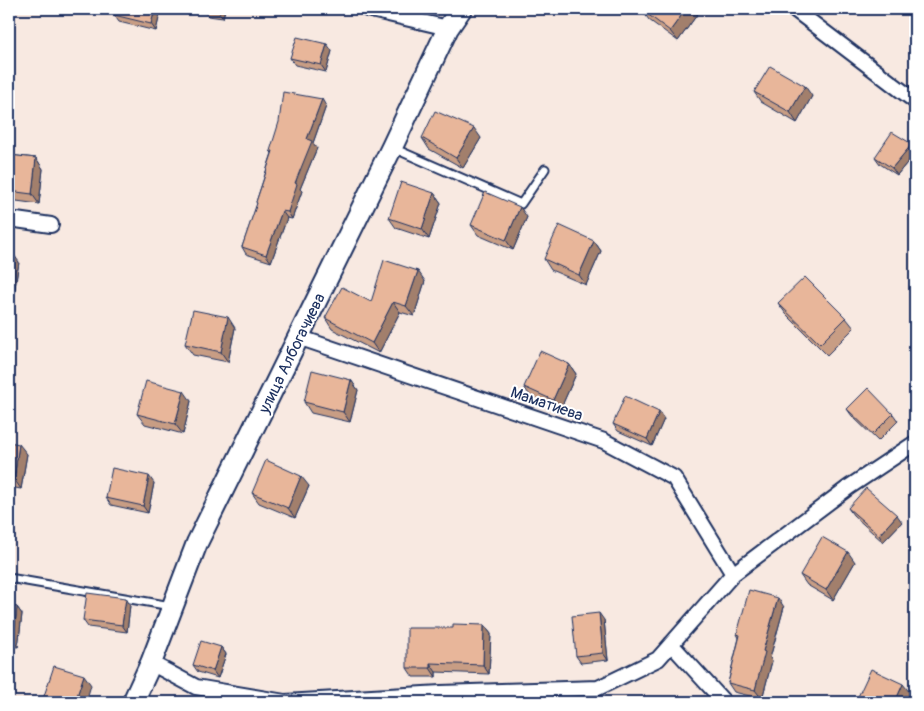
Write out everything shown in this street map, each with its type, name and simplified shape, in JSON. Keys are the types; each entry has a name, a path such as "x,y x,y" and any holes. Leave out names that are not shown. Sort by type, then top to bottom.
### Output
{"street":[{"path":"367,9 448,28"},
{"name":"улица Албогачиева","path":"133,702 151,663 197,543 392,147 448,28 461,9"},
{"path":"794,9 915,101"},
{"path":"9,218 51,225"},
{"name":"Маматиева","path":"298,337 604,441 674,478 733,574"},
{"path":"151,663 196,687 285,702 394,699 451,692 598,688 658,659 733,574 849,487 915,443"},
{"path":"671,644 724,702"}],"lane":[{"path":"392,147 521,204 545,169"},
{"path":"9,578 172,607"}],"building":[{"path":"116,9 155,9 151,24 114,15"},
{"path":"643,9 686,9 670,31"},
{"path":"297,37 327,44 321,65 290,58"},
{"path":"770,66 805,86 790,112 754,92"},
{"path":"283,92 322,99 307,139 312,141 295,183 297,184 288,212 282,211 266,255 242,247 273,151 270,151 279,122"},
{"path":"435,111 474,128 456,158 422,138"},
{"path":"892,132 912,144 892,168 875,157"},
{"path":"9,155 36,158 32,194 9,191"},
{"path":"401,182 434,193 422,229 389,218"},
{"path":"485,192 520,207 506,240 471,225"},
{"path":"559,225 594,241 579,275 544,259"},
{"path":"9,254 14,255 9,287"},
{"path":"384,260 418,271 406,306 393,302 372,343 325,318 342,287 371,302"},
{"path":"805,277 846,318 820,344 778,303"},
{"path":"193,310 228,317 221,352 185,344"},
{"path":"540,351 569,364 553,400 524,387"},
{"path":"312,370 351,380 343,412 304,402"},
{"path":"146,381 184,391 175,424 137,414"},
{"path":"868,388 893,414 873,434 847,409"},
{"path":"625,396 659,412 647,439 613,424"},
{"path":"9,442 19,444 14,479 9,478"},
{"path":"266,460 301,476 288,508 252,493"},
{"path":"112,468 149,476 143,506 106,498"},
{"path":"866,488 897,515 879,535 848,508"},
{"path":"822,537 848,552 826,590 800,575"},
{"path":"749,590 778,598 763,651 765,652 755,690 728,683 740,635 737,634"},
{"path":"87,593 126,598 122,625 83,620"},
{"path":"9,606 17,607 13,640 9,640"},
{"path":"599,613 603,653 576,656 572,616"},
{"path":"453,624 484,625 483,665 430,663 430,668 407,668 407,628 453,628"},
{"path":"201,641 221,647 213,671 193,665"},
{"path":"54,666 84,675 75,702 42,702"},
{"path":"871,669 903,684 895,702 856,701"}]}
